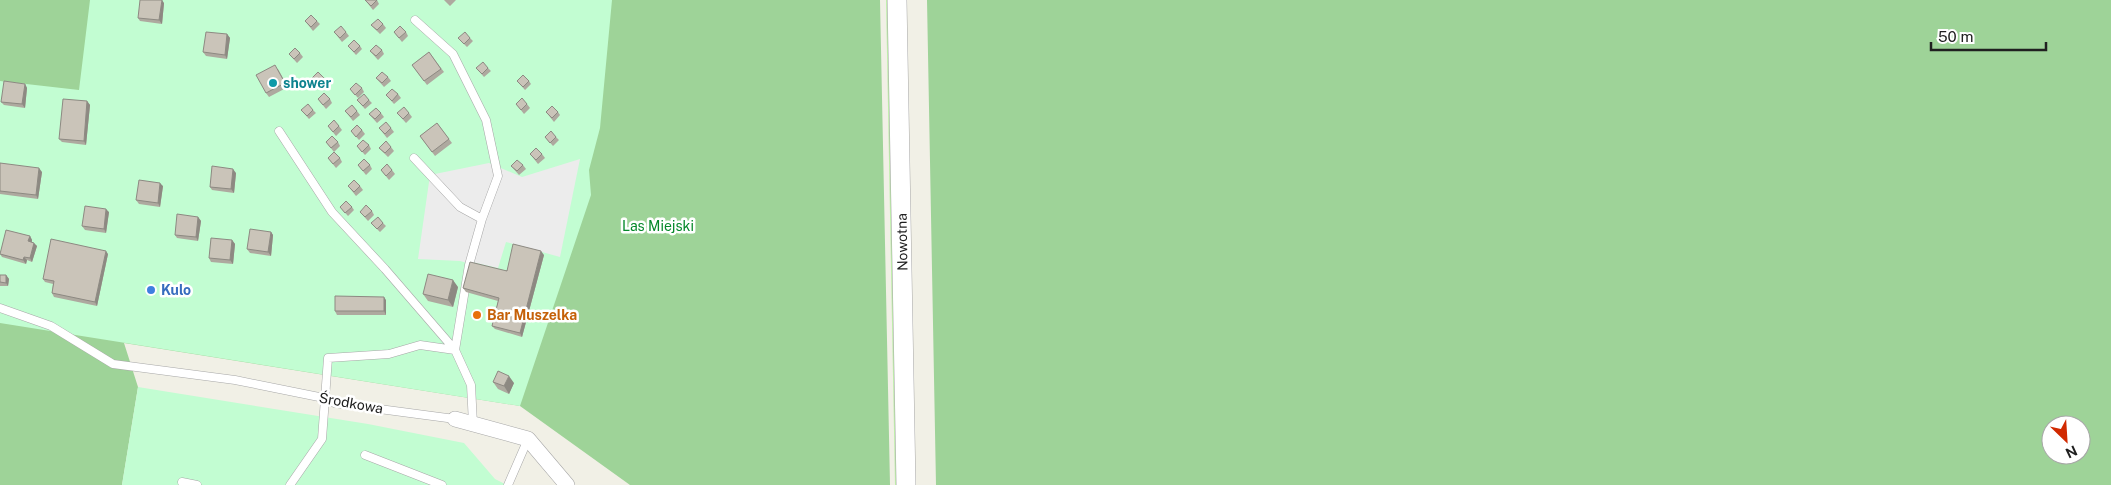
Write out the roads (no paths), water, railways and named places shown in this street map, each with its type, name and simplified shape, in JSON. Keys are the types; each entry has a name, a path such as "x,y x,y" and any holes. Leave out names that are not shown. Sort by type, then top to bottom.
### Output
{"street":[{"name":"Nowotna","path":"897,0 906,485"},
{"name":"Środkowa","path":"455,419 528,439"},
{"path":"528,439 568,485"}],"lane":[{"path":"415,20 453,54 486,120 498,176 482,219 469,265 455,350"},
{"path":"278,131 332,212 385,269 455,350 471,385 474,424"},
{"path":"414,158 460,207 482,219"},
{"name":"Środkowa","path":"0,308 51,326 113,364 236,380 324,398 334,403 455,419"},
{"path":"290,485 322,439 328,358 389,354 420,345 455,350"},
{"path":"508,485 528,439"},
{"path":"365,455 442,485"},
{"path":"182,482 197,485"}],"place":[{"name":"shower","path":"273,83"},
{"name":"Kulo","path":"151,290"},
{"name":"Bar Muszelka","path":"477,315"}],"park label":[{"name":"Las Miejski","path":"658,226"}]}
